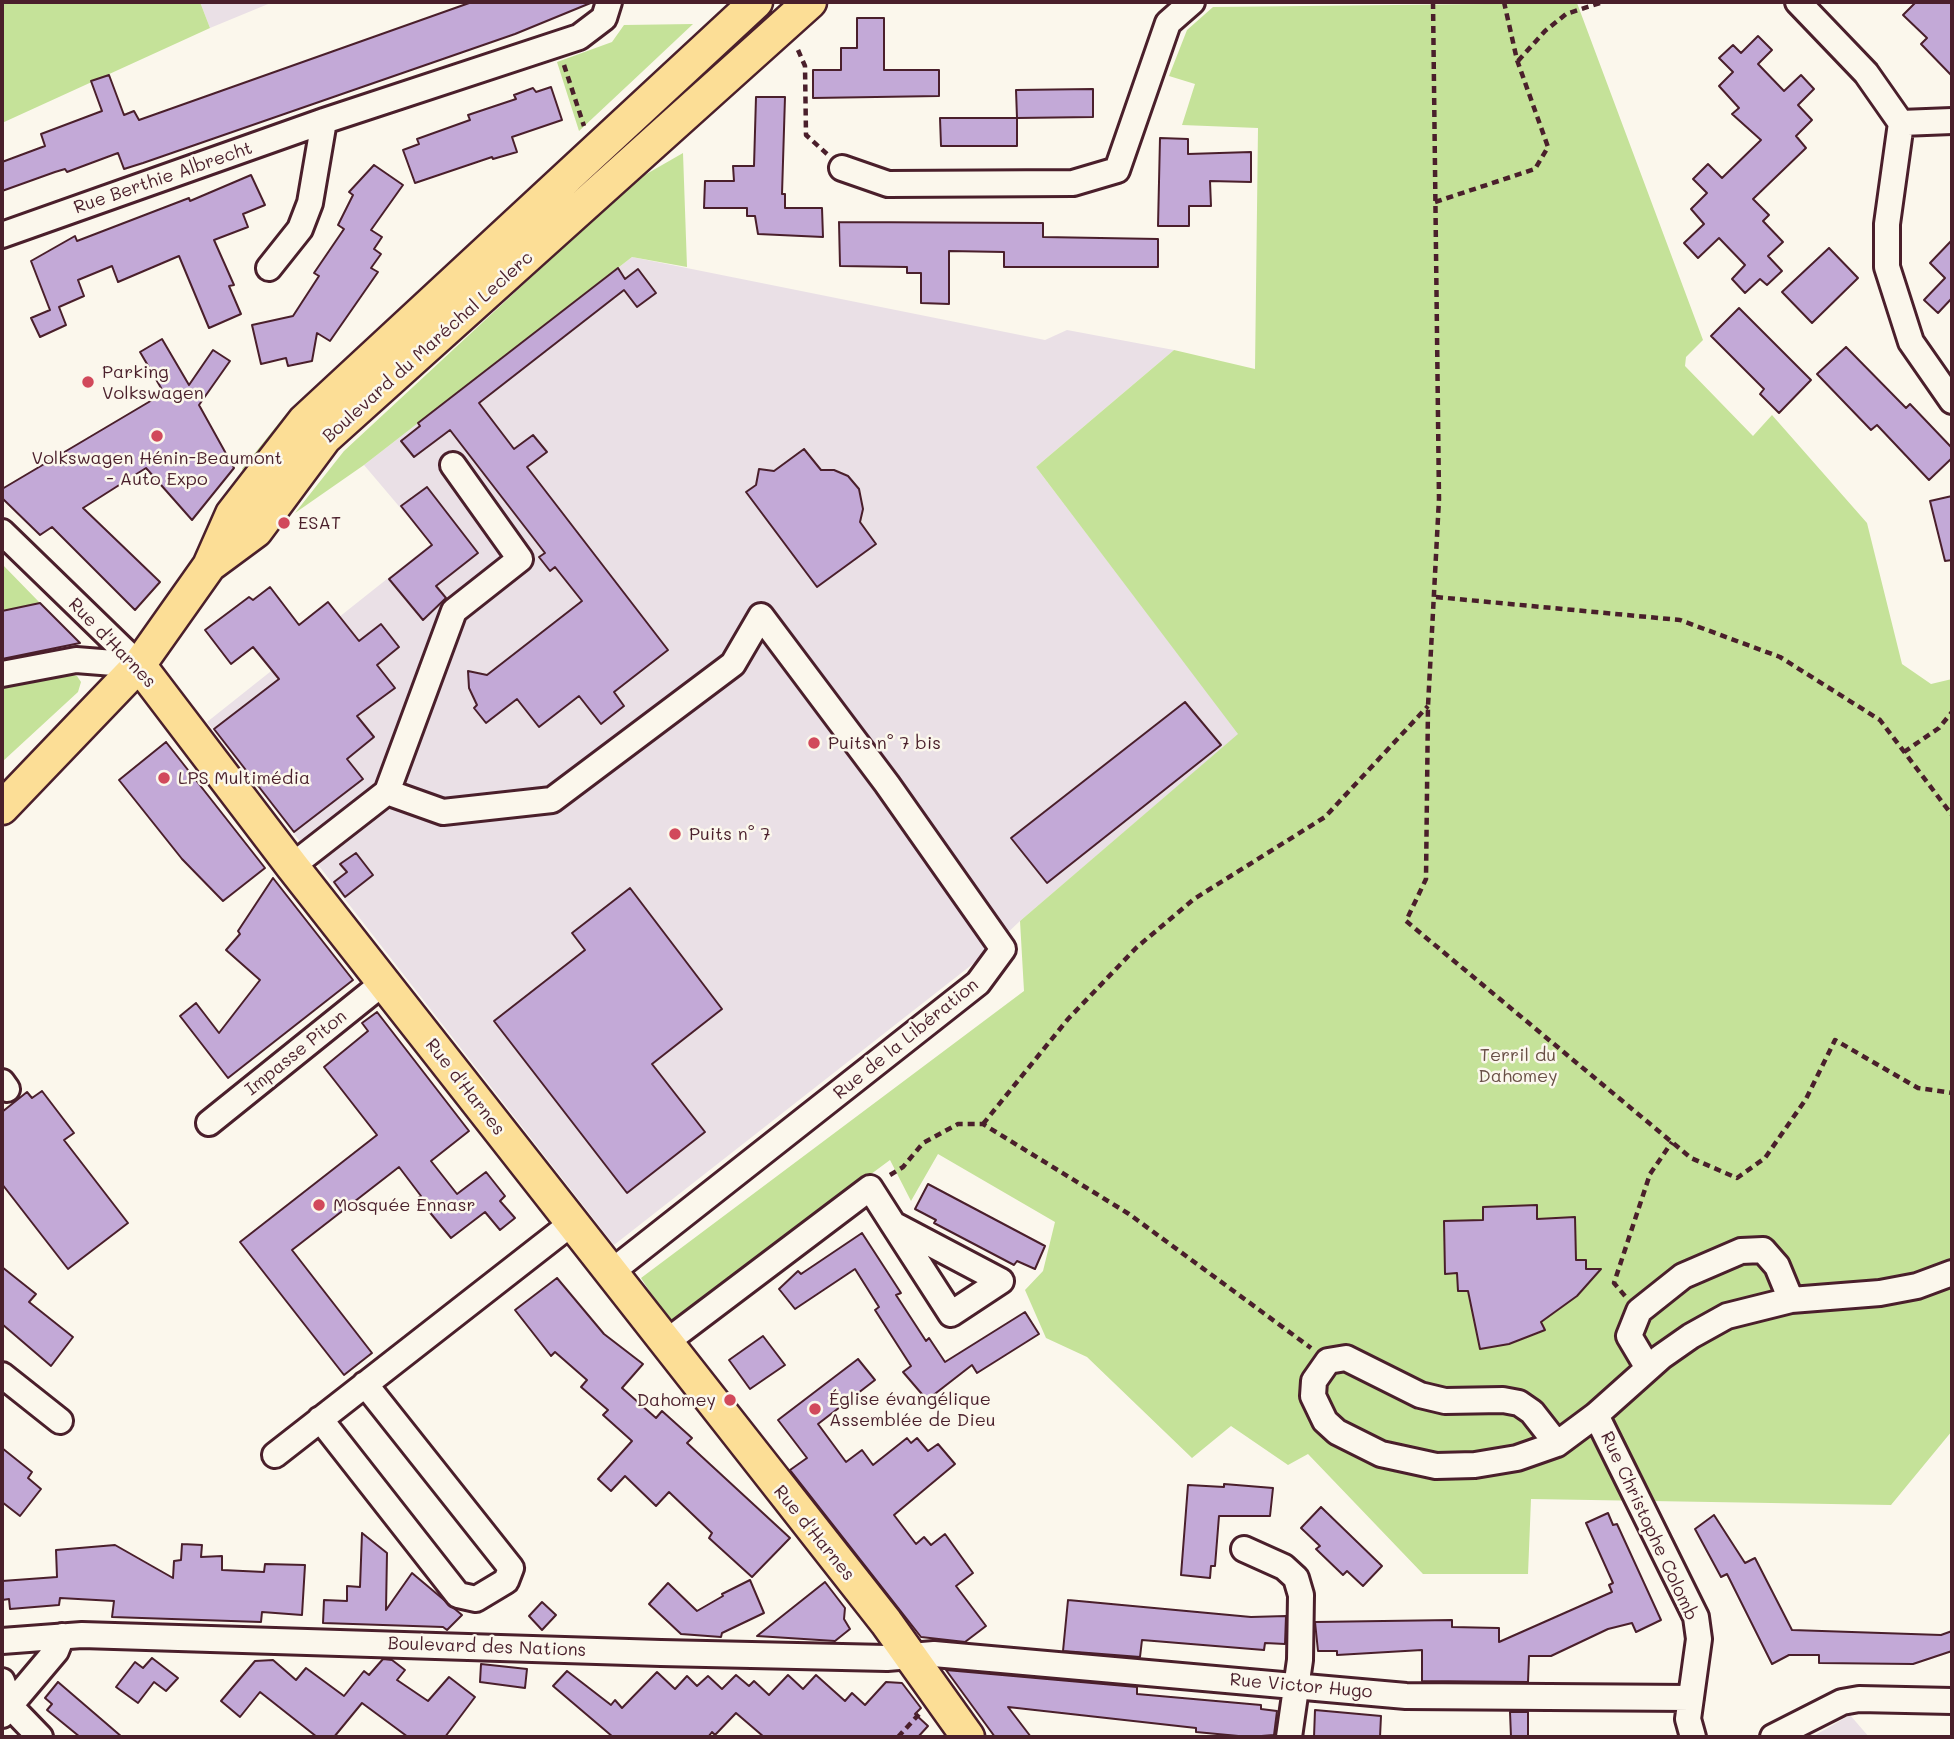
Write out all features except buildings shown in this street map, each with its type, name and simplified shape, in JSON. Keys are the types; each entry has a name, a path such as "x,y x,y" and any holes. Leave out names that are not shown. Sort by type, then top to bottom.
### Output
{"main road":[{"name":"Boulevard du Maréchal Leclerc","path":"209,566 232,514 304,421 592,151 756,2"},
{"name":"Boulevard du Maréchal Leclerc","path":"209,566 256,530 326,438 810,2"},
{"path":"2,808 139,665 209,566"},
{"name":"Rue d'Harnes","path":"139,665 383,983 912,1656"},
{"path":"912,1656 968,1737"}],"street":[{"name":"Rue Berthie Albrecht","path":"2,235 324,121 557,44 593,29 604,18 609,2"},
{"path":"842,168 888,184 1073,183 1116,170 1168,23 1192,2"},
{"path":"1798,2 1866,73 1901,123 1887,224 1887,267 1911,342 1952,401"},
{"path":"268,268 300,229 310,203 324,121"},
{"path":"1901,123 1952,121"},
{"path":"292,866 387,792 454,611 520,559 453,465"},
{"name":"Rue d'Harnes","path":"2,532 139,665"},
{"name":"Rue de la Libération","path":"387,792 443,812 551,800 733,664 761,616 887,784 1003,949 978,983 610,1273"},
{"path":"2,674 76,660 139,665"},
{"name":"Impasse Piton","path":"209,1123 383,983"},
{"path":"665,1343 870,1188 893,1224"},
{"path":"275,1455 572,1223"},
{"path":"1648,1368 1629,1336 1639,1311 1683,1276 1741,1251 1763,1250 1777,1266 1791,1300"},
{"name":"Rue Christophe Colomb","path":"1693,1737 1688,1719 1699,1639 1696,1617 1596,1415 1648,1368 1691,1336 1727,1316 1791,1300 1880,1293 1917,1286 1952,1273"},
{"path":"1557,1444 1532,1412 1519,1403 1503,1400 1446,1401 1420,1395 1346,1358 1328,1361 1314,1381 1313,1396 1325,1421 1337,1432 1381,1454 1436,1466 1475,1465 1517,1458 1557,1444 1596,1415"},
{"path":"2,1375 60,1422"},
{"path":"320,1419 458,1595 476,1599 506,1581 511,1568 365,1384"},
{"path":"1244,1549 1284,1567 1296,1578 1301,1595 1300,1660 1289,1737"},
{"path":"6,1711 57,1651 62,1636"},
{"name":"Boulevard des Nations","path":"2,1641 62,1636 675,1653 912,1656"},
{"name":"Rue Victor Hugo","path":"912,1656 934,1654 1457,1698 1690,1698"},
{"path":"2,1681 6,1711 40,1737"},
{"path":"1773,1737 1842,1702 1859,1699 1952,1700"}],"path":[{"path":"1433,2 1439,486 1436,597 1428,706 1426,879 1406,921 1691,1158 1737,1178 1765,1158 1806,1099 1835,1040 1918,1088 1952,1093"},
{"path":"1436,202 1535,169 1548,147 1518,62 1504,2"},
{"path":"1518,62 1545,31 1566,14 1603,2"},
{"path":"557,44 592,151"},
{"path":"798,50 806,66 806,135 842,168"},
{"path":"1436,597 1679,620 1780,657 1880,720 1952,815"},
{"path":"983,1124 1068,1019 1137,947 1194,899 1325,817 1428,706"},
{"path":"1904,752 1939,728 1952,712"},
{"path":"870,1188 903,1167 923,1143 958,1124 983,1124 1129,1214 1328,1361"},
{"path":"1639,1311 1614,1283 1650,1174 1672,1142"}],"shaded area":[{"path":"200,2 273,2 210,28"},
{"path":"632,257 1045,340 1067,330 1174,350 1036,467 1239,734 1020,921 983,956 614,1245 207,722 431,544 364,465"},
{"path":"1850,1715 1869,1737 1812,1737"}],"green space":[{"path":"2,2 200,2 210,28 2,123"},
{"path":"732,2 742,2 246,476 242,469 287,413"},
{"name":"Terril du Dahomey","path":"1577,3 1703,340 1686,357 1685,366 1753,436 1772,415 1867,523 1902,664 1931,684 1952,679 1952,1431 1891,1505 1531,1499 1528,1574 1423,1574 1308,1454 1288,1465 1231,1426 1192,1458 1087,1357 1046,1338 1025,1290 1043,1271 1055,1222 938,1154 911,1201 890,1160 670,1323 641,1278 1024,991 1020,921 1238,734 1036,467 1174,350 1255,369 1258,128 1182,125 1195,84 1169,76 1187,30 1213,7"},
{"path":"693,24 579,131 557,62 612,42 624,25"},
{"path":"683,153 687,267 632,257 364,465 295,513 344,451 636,180"},
{"path":"2,564 40,603 2,611"},
{"path":"68,674 77,676 81,682 78,692 2,762 2,686"}],"place":[{"name":"Parking Volkswagen","path":"88,382"},
{"name":"Volkswagen Hénin-Beaumont - Auto Expo","path":"157,436"},
{"name":"ESAT","path":"284,523"},
{"name":"Puits n° 7 bis","path":"814,743"},
{"name":"LPS Multimédia","path":"164,778"},
{"name":"Puits n° 7","path":"675,834"},
{"name":"Mosquée Ennasr","path":"319,1205"},
{"name":"Dahomey","path":"730,1400"},
{"name":"Église évangélique Assemblée de Dieu","path":"815,1409"}]}
